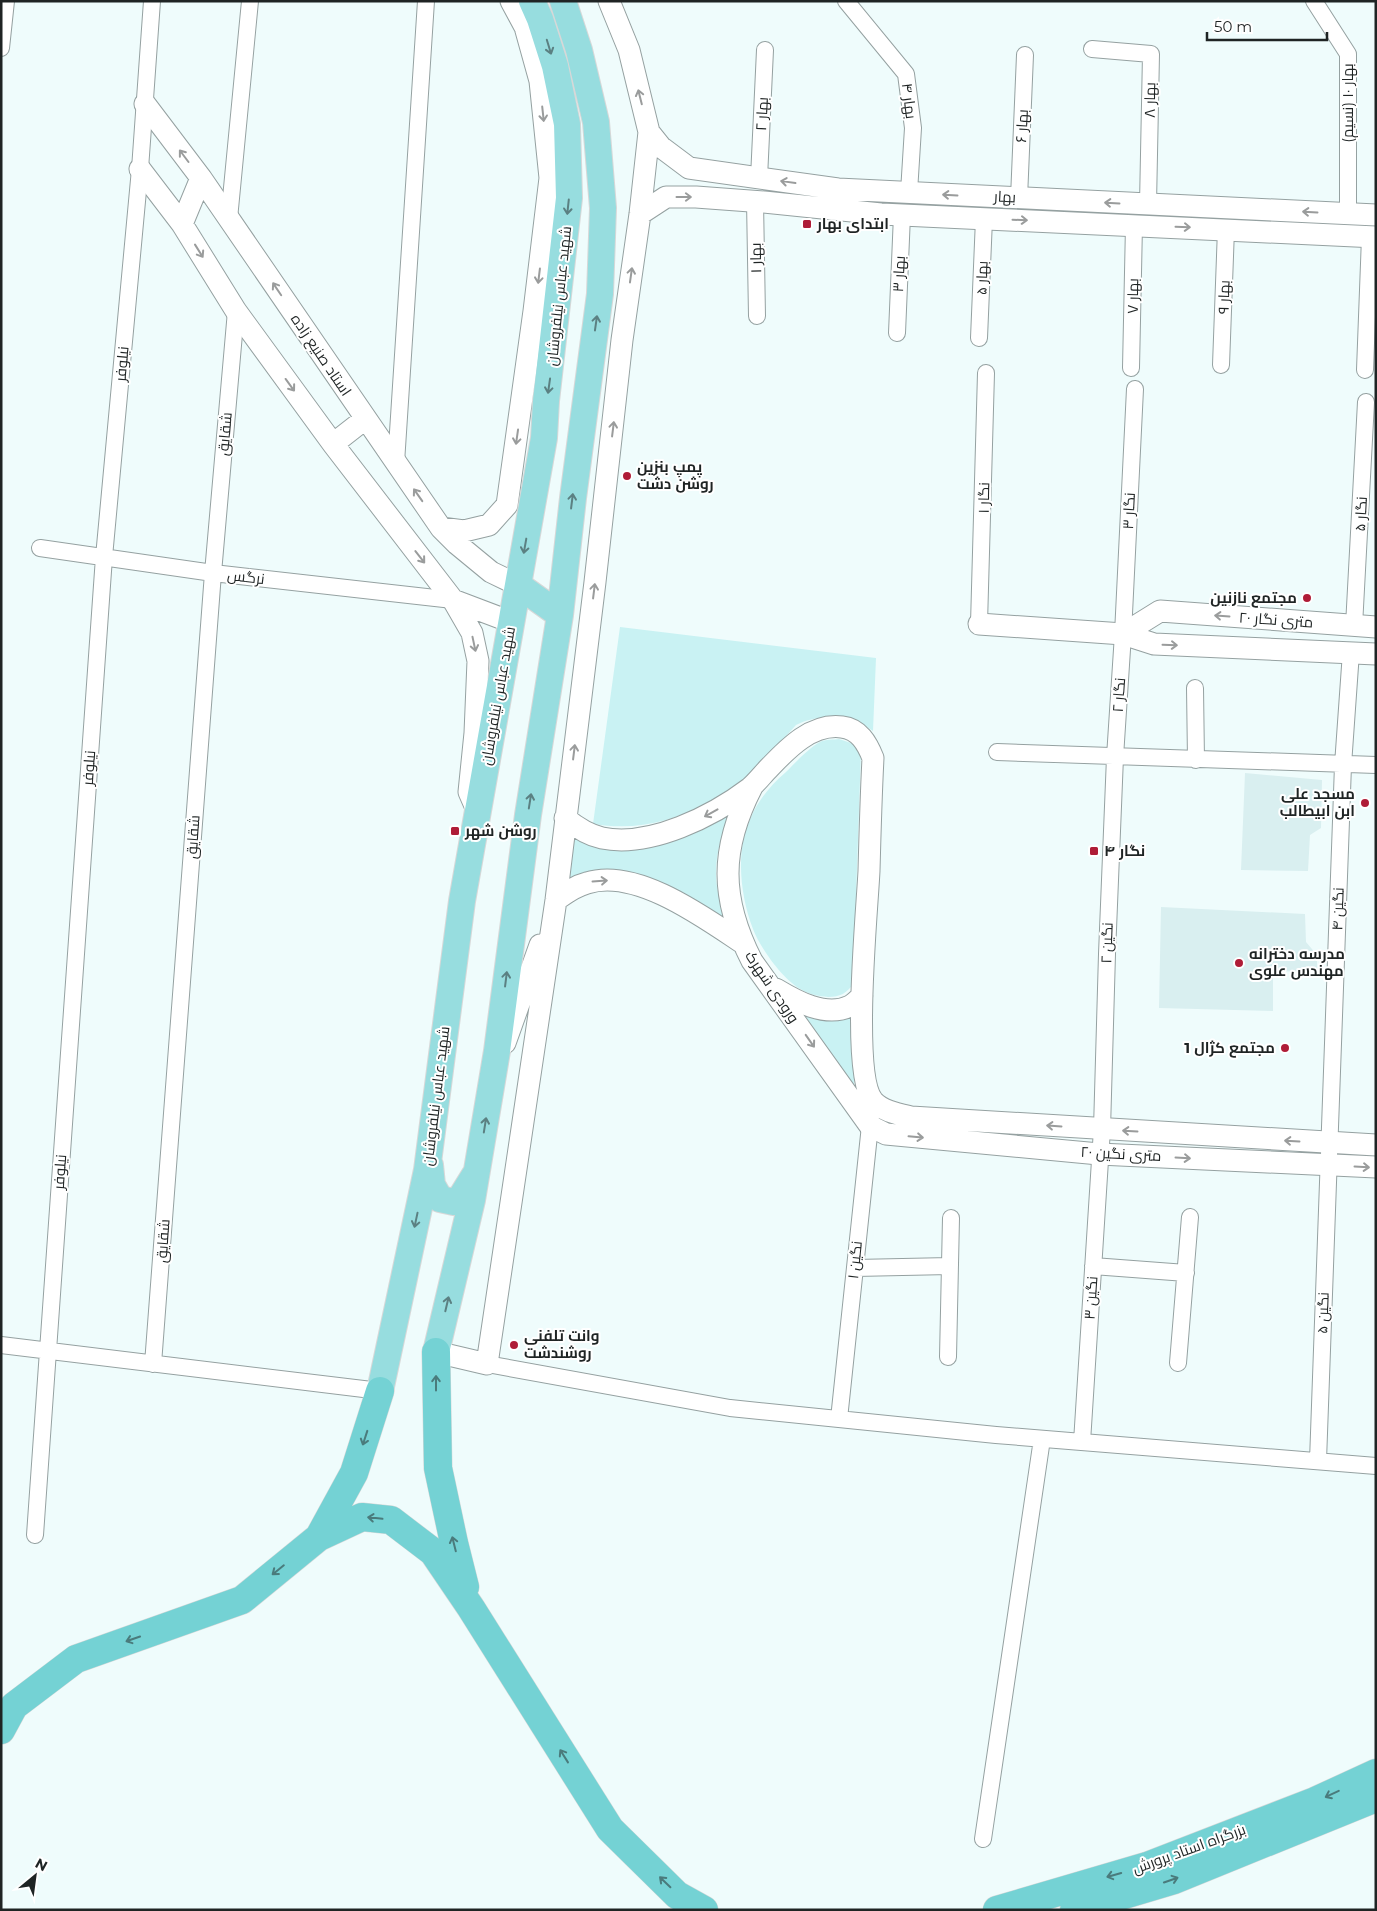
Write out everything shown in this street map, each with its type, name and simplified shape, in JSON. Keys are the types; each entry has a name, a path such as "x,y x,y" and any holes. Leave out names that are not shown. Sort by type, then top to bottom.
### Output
{"highway":[{"path":"436,1352 438,1468 454,1543 471,1608"},
{"path":"319,1537 354,1473 380,1391"},
{"path":"1,1730 14,1706 76,1659 242,1600 319,1537 362,1517 391,1520 433,1552 471,1608 610,1829 678,1895 704,1910"},
{"name":"بزرگراه استاد پرورش","path":"997,1910 1147,1866 1315,1801 1376,1773"},
{"name":"بزرگراه استاد پرورش","path":"1074,1910 1174,1880 1376,1798"}],"main road":[{"name":"شهید عباس نیلفروشان","path":"380,1391 427,1170 462,901 544,438 569,198 567,124 555,66 540,19 532,1"},
{"path":"436,1352 470,1209 492,1079 528,815 560,615 573,498 600,294 603,208 596,122 579,50 563,1"},
{"path":"518,585 560,615"},
{"path":"511,622 560,615"},
{"path":"429,1155 432,1185 440,1199 454,1202 461,1197 477,1170"}],"street":[{"path":"1,48 6,1"},
{"name":"نیلوفر","path":"35,1535 104,557 140,169 152,1"},
{"path":"229,219 250,1"},
{"path":"396,463 426,1"},
{"path":"441,528 464,531 489,525 507,505 520,411 550,178 540,81 525,27 511,1"},
{"path":"487,1364 556,900 595,582 622,340 640,214 649,132 629,50 609,1"},
{"name":"بهار ۴","path":"846,1 906,74 913,128 909,192"},
{"name":"بهار ۱۰ (نسیم)","path":"1314,1 1348,54 1348,214"},
{"name":"بهار ۸","path":"1092,49 1151,54 1148,204"},
{"name":"بهار ۲","path":"759,178 765,50"},
{"name":"بهار ۶","path":"1019,198 1025,55"},
{"name":"استاد صنیع زاده","path":"145,104 229,219 441,528 491,572 518,585"},
{"name":"بهار","path":"649,132 662,148 689,168 838,189 1376,215"},
{"path":"140,169 182,224 236,311 333,444 453,600 472,633 478,661 475,733 469,792 477,811"},
{"path":"182,224 200,178"},
{"name":"بهار","path":"640,214 666,197 755,201 902,215 1373,237"},
{"name":"بهار ۱","path":"755,201 757,316"},
{"path":"1141,225 1148,204"},
{"name":"بهار ۳","path":"897,332 902,215"},
{"name":"بهار ۵","path":"979,338 984,219"},
{"name":"بهار ۷","path":"1131,368 1141,225"},
{"name":"بهار ۹","path":"1221,365 1226,229"},
{"path":"1365,370 1373,237"},
{"name":"شقایق","path":"153,1364 213,573 236,311"},
{"path":"592,356 622,340"},
{"name":"نگار ۱","path":"980,624 986,373"},
{"name":"نگار ۳","path":"1123,634 1135,389"},
{"name":"نگار ۵","path":"1354,626 1368,509 1366,402"},
{"path":"520,411 546,414"},
{"path":"333,444 365,419"},
{"name":"نرگس","path":"40,548 213,573 453,600"},
{"path":"453,600 511,622"},
{"name":"۲۰ متری نگار","path":"1123,634 1160,611 1354,626 1376,626"},
{"name":"۲۰ متری نگار","path":"980,624 1123,634 1154,644 1376,654"},
{"path":"1343,765 1354,626"},
{"name":"نگار ۲","path":"1115,757 1123,634"},
{"path":"1195,688 1196,760"},
{"path":"565,818 577,827 602,838 631,839 664,832 683,826 721,807 752,786 795,743 821,728 832,726 849,728 859,735 868,745 873,758 862,996 863,1065 866,1088 874,1101"},
{"path":"997,752 1376,766"},
{"name":"نگین ۲","path":"1099,1154 1102,1129 1106,954 1115,757"},
{"name":"نگین ۴","path":"1329,1165 1343,765"},
{"path":"744,944 731,900 727,869 734,826 752,786"},
{"name":"ورودی شهرک","path":"556,900 587,882 605,880 637,885 652,890 684,906 744,944 752,961 870,1126"},
{"path":"492,1079 556,900"},
{"path":"772,987 808,1006 828,1010 841,1010 851,1006 862,996"},
{"name":"۲۰ متری نگین","path":"874,1101 888,1111 911,1117 1376,1145"},
{"name":"نگین ۱","path":"839,1419 874,1101"},
{"name":"۲۰ متری نگین","path":"870,1126 886,1134 1099,1154 1376,1168"},
{"name":"نگین ۳","path":"1082,1442 1099,1154"},
{"name":"نگین ۵","path":"1318,1461 1329,1165"},
{"path":"1178,1363 1190,1217"},
{"path":"948,1357 951,1218"},
{"path":"855,1268 950,1266"},
{"path":"1093,1266 1186,1273"},
{"path":"1,1345 380,1391"},
{"path":"436,1352 487,1364 730,1408 1042,1439 1376,1466"},
{"path":"983,1838 1042,1439"}],"shaded area":[{"path":"620,627 876,658 873,731 845,719 825,717 805,721 796,725 764,761 738,786 694,810 666,820 638,825 608,826 593,824"},
{"path":"839,739 854,744 861,751 853,984 843,994 828,997 809,993 795,986 780,972 761,945 753,929 745,902 742,887 741,858 746,830 754,810 775,782 816,744 824,740"},
{"path":"1245,773 1322,780 1321,828 1310,835 1308,871 1241,870"},
{"path":"731,811 721,839 716,867 718,892 729,924 702,905 565,883 569,833 664,842 685,837 704,829"},
{"name":"مدرسه دخترانه مهندس علوی","path":"1161,907 1305,914 1306,942 1317,955 1317,972 1273,971 1273,1011 1159,1008"},
{"path":"799,1008 856,1012 854,1089"}],"place":[{"name":"ابتدای بهار","path":"807,224"},
{"name":"پمپ بنزین روشن دشت","path":"627,476"},
{"name":"مجتمع نازنین","path":"1307,598"},
{"name":"مسجد علی ابن ابیطالب","path":"1365,803"},
{"name":"روشن شهر","path":"455,831"},
{"name":"نگار ۴","path":"1094,851"},
{"name":"مدرسه دخترانه مهندس علوی","path":"1239,963"},
{"name":"مجتمع کژال 1","path":"1285,1048"},
{"name":"وانت تلفنی روشندشت","path":"514,1345"}]}
